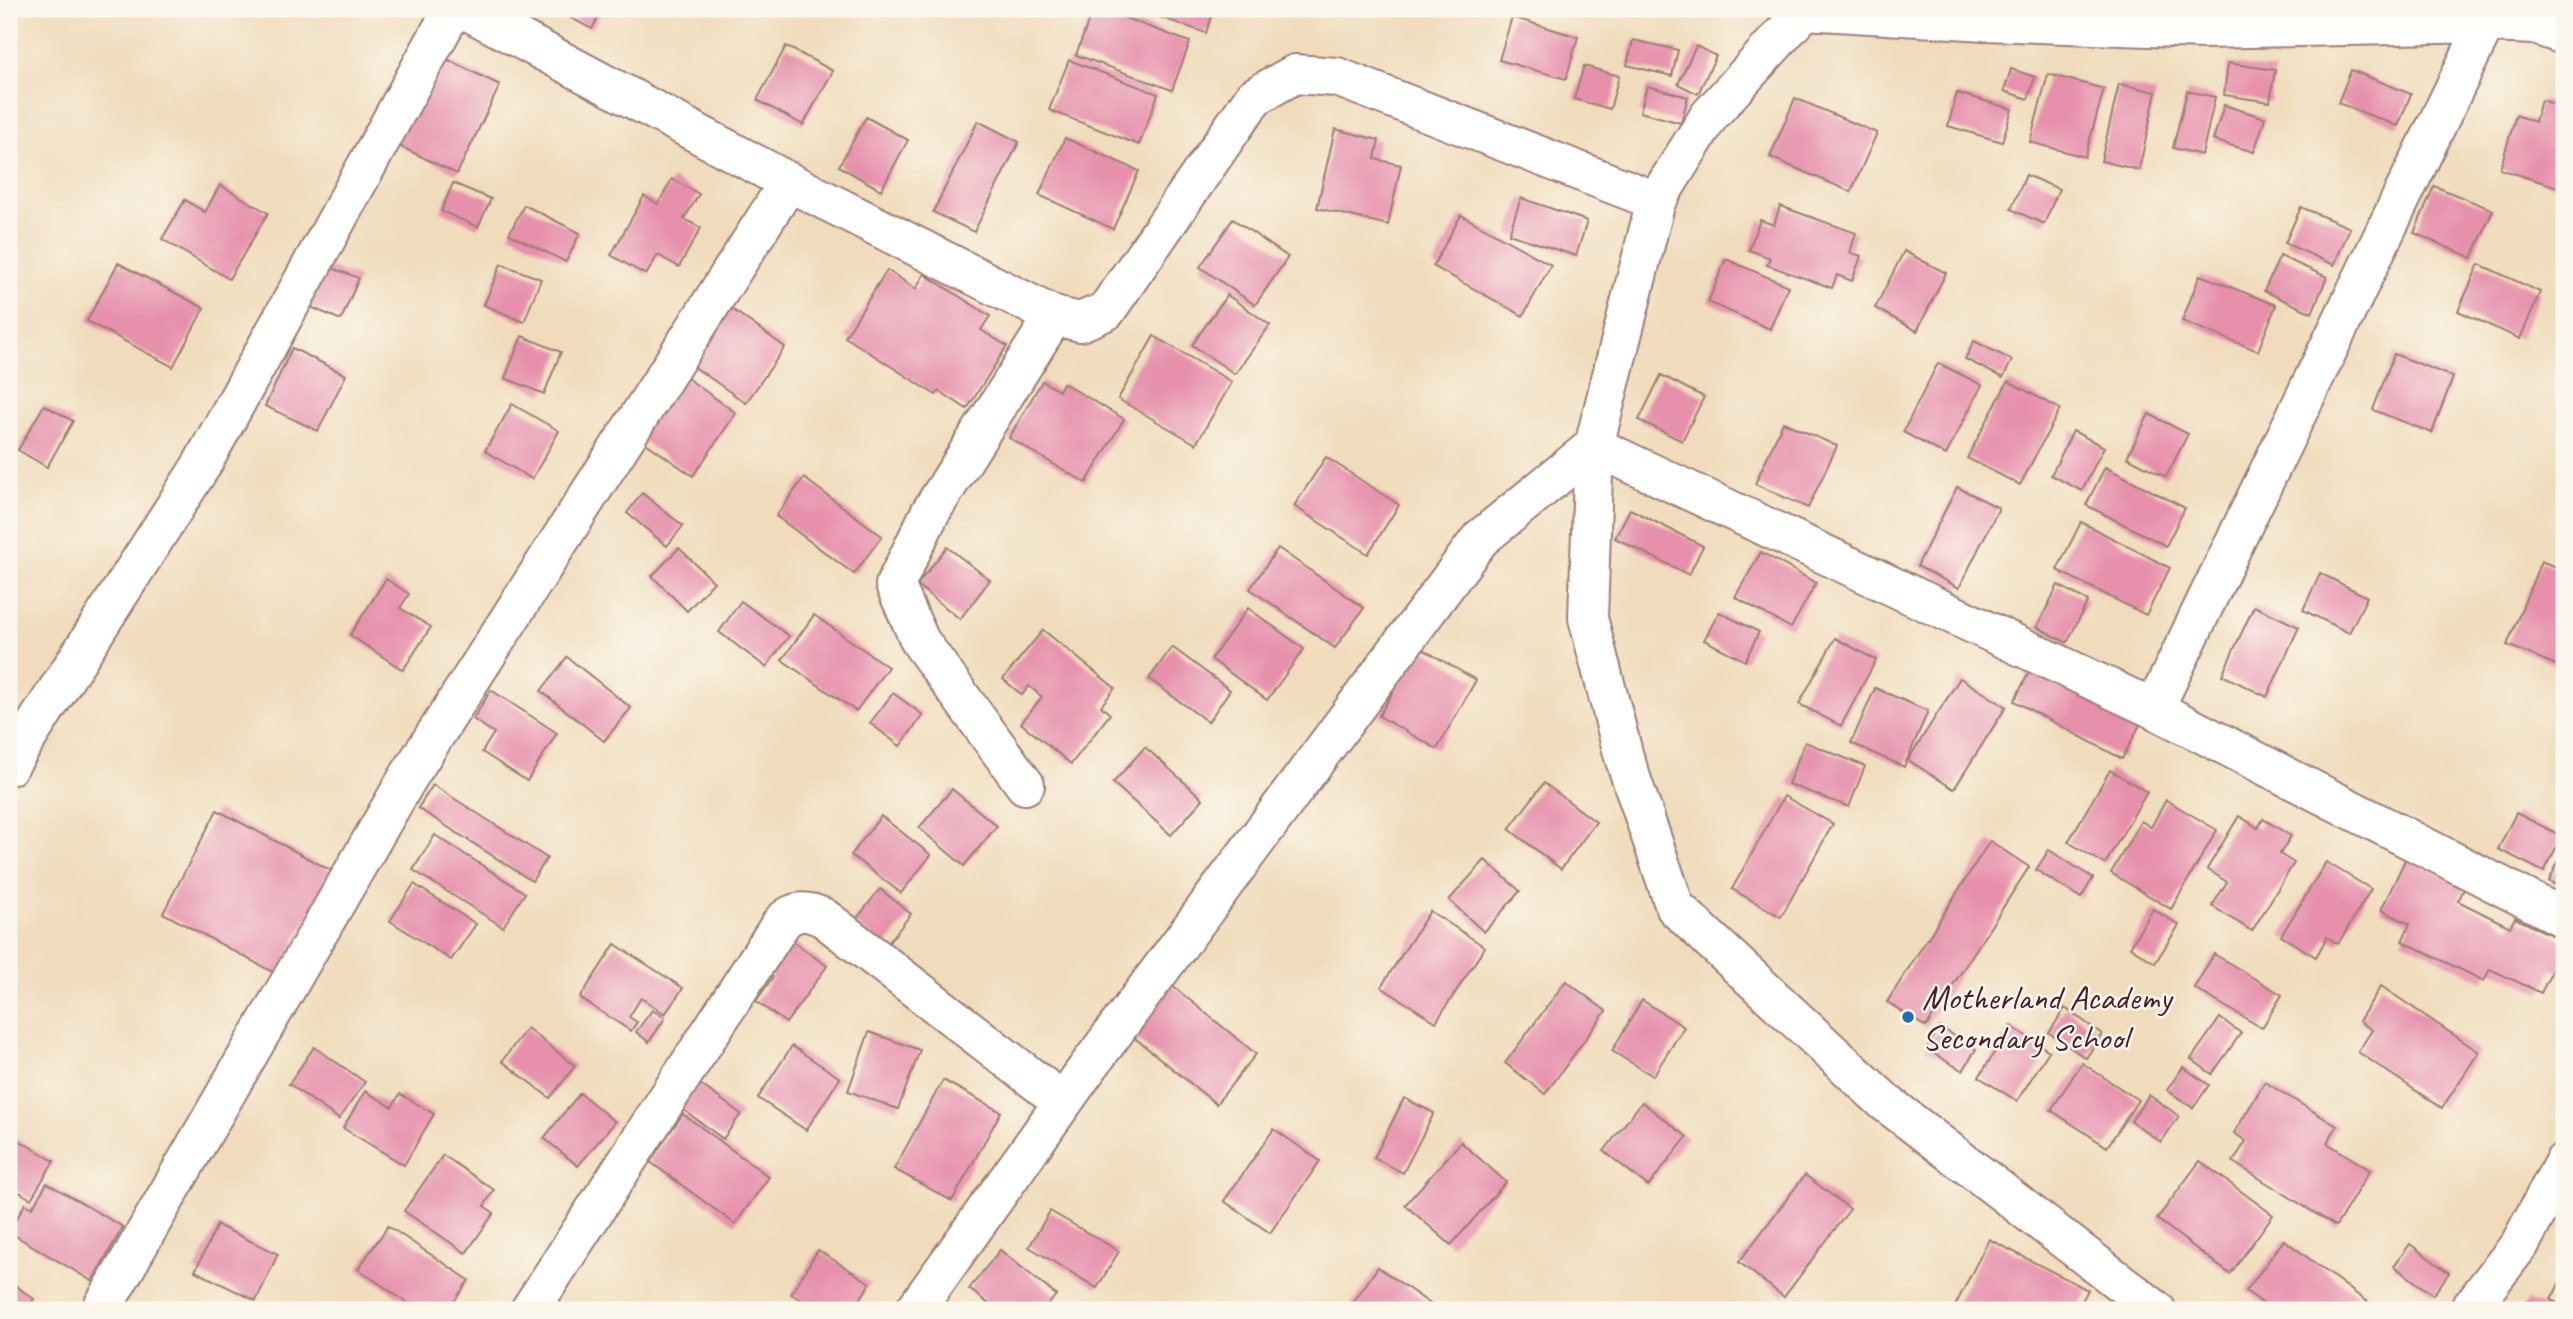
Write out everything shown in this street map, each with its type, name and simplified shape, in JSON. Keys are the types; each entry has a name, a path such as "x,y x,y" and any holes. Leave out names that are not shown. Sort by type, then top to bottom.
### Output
{"street":[{"path":"9,766 201,466 453,9"},
{"path":"464,9 789,183 1054,316 1080,322 1106,311 1254,97 1295,74 1337,77 1656,201"},
{"path":"2156,1310 1885,1101 1675,906 1624,757 1588,618 1594,446 1656,201 1709,116 1804,9 1985,21 2204,29 2487,23 2535,25 2564,34"},
{"path":"2154,709 2487,23"},
{"path":"101,1310 408,779 789,183"},
{"path":"1025,785 920,641 895,585 930,513 1054,316"},
{"path":"1594,446 2154,709 2564,918"},
{"path":"915,1310 1063,1102 1480,539 1594,446"},
{"path":"530,1310 789,915 805,911 824,918 1063,1102"},
{"path":"2469,1310 2520,1244 2564,1161"}],"building":[{"path":"565,9 595,9 601,12 592,29 563,14"},
{"path":"1093,9 1101,9 1190,42 1172,90 1076,55"},
{"path":"1137,9 1214,9 1206,33"},
{"path":"1512,17 1578,37 1566,79 1499,60"},
{"path":"1633,40 1678,50 1672,76 1627,65"},
{"path":"786,46 833,71 803,125 757,100"},
{"path":"1696,46 1716,56 1698,94 1678,84"},
{"path":"432,52 500,85 457,174 389,141"},
{"path":"1069,60 1158,94 1139,145 1049,110"},
{"path":"2228,63 2275,70 2270,102 2224,95"},
{"path":"1584,66 1619,76 1610,109 1574,99"},
{"path":"2011,69 2035,77 2028,99 2004,91"},
{"path":"2351,70 2411,94 2398,126 2338,103"},
{"path":"2048,74 2104,89 2085,157 2030,142"},
{"path":"2119,84 2156,92 2139,170 2101,161"},
{"path":"1647,86 1688,97 1681,123 1640,112"},
{"path":"2187,91 2215,97 2202,155 2173,148"},
{"path":"1957,93 2012,109 2002,142 1948,126"},
{"path":"1795,98 1877,133 1851,192 1770,157"},
{"path":"2541,100 2564,107 2564,189 2500,169 2516,115 2535,122"},
{"path":"2224,105 2265,118 2254,152 2213,140"},
{"path":"866,117 908,140 881,190 839,166"},
{"path":"978,121 1019,142 974,232 933,212"},
{"path":"1335,129 1379,140 1375,159 1401,165 1388,225 1317,208"},
{"path":"1065,138 1139,171 1113,229 1039,195"},
{"path":"2026,175 2059,189 2044,224 2011,209"},
{"path":"672,179 699,194 684,219 701,228 679,267 658,255 646,275 611,255 644,196 658,204"},
{"path":"453,183 491,199 478,227 441,211"},
{"path":"220,185 268,213 229,279 162,239 185,200 205,212"},
{"path":"2434,186 2493,210 2472,258 2414,233"},
{"path":"1521,198 1587,221 1576,256 1509,234"},
{"path":"524,205 580,233 566,262 509,234"},
{"path":"1780,206 1856,233 1850,253 1861,256 1852,281 1837,275 1832,288 1767,265 1770,258 1749,250 1760,220 1774,225"},
{"path":"2301,207 2350,228 2334,265 2285,243"},
{"path":"1461,215 1551,265 1523,316 1433,266"},
{"path":"1233,219 1288,257 1255,305 1200,267"},
{"path":"1904,251 1946,273 1917,331 1875,308"},
{"path":"2280,256 2327,277 2312,313 2264,291"},
{"path":"1726,259 1788,286 1770,329 1708,302"},
{"path":"118,263 204,308 173,367 87,321"},
{"path":"501,264 541,279 524,322 484,305"},
{"path":"2479,264 2540,292 2520,339 2458,311"},
{"path":"324,265 359,278 341,320 308,306"},
{"path":"887,270 916,289 924,274 990,316 981,330 1007,346 967,409 939,391 936,395 845,337"},
{"path":"2200,275 2276,305 2258,351 2182,321"},
{"path":"1227,295 1270,325 1235,374 1192,345"},
{"path":"722,302 785,347 746,403 683,359"},
{"path":"522,336 561,352 544,394 505,378"},
{"path":"1154,336 1232,382 1196,444 1118,399"},
{"path":"1974,341 2012,360 2003,378 1965,359"},
{"path":"292,348 346,375 318,431 265,406"},
{"path":"2394,354 2453,377 2432,433 2373,410"},
{"path":"1938,363 1982,385 1946,455 1903,432"},
{"path":"680,373 736,413 693,476 636,436"},
{"path":"1661,375 1704,397 1682,441 1639,420"},
{"path":"1042,381 1059,391 1063,383 1124,419 1086,483 1009,438"},
{"path":"2008,381 2060,409 2020,485 1967,458"},
{"path":"512,404 559,431 532,479 485,451"},
{"path":"44,405 73,421 47,467 18,450"},
{"path":"2149,414 2188,434 2166,477 2127,457"},
{"path":"1783,422 1837,446 1808,508 1755,484"},
{"path":"2073,431 2104,447 2082,491 2051,475"},
{"path":"1326,457 1399,505 1368,554 1294,506"},
{"path":"2105,467 2185,508 2166,546 2086,505"},
{"path":"804,478 882,536 854,574 776,516"},
{"path":"1957,487 1999,508 1959,588 1917,566"},
{"path":"642,493 683,526 667,546 627,513"},
{"path":"1630,509 1703,546 1689,575 1615,538"},
{"path":"2081,522 2170,568 2146,615 2057,570"},
{"path":"947,547 990,580 960,619 917,585"},
{"path":"679,548 714,582 687,611 652,576"},
{"path":"1278,548 1364,608 1335,648 1250,589"},
{"path":"1761,552 1816,583 1791,628 1735,597"},
{"path":"2541,561 2564,570 2564,668 2507,645"},
{"path":"2320,573 2367,597 2349,633 2303,610"},
{"path":"386,579 409,594 400,608 431,627 403,670 350,635"},
{"path":"2058,585 2088,601 2067,643 2037,627"},
{"path":"741,601 789,636 766,667 719,632"},
{"path":"2254,606 2299,627 2267,697 2222,675"},
{"path":"1248,608 1304,649 1267,700 1211,659"},
{"path":"1719,612 1759,632 1745,661 1704,640"},
{"path":"814,615 888,667 856,711 782,660"},
{"path":"1043,630 1115,688 1101,706 1110,714 1071,764 1021,723 1042,697 1029,686 1022,695 1003,679"},
{"path":"1835,638 1876,660 1841,726 1799,704"},
{"path":"1172,647 1230,690 1208,722 1149,679"},
{"path":"1419,647 1476,680 1437,749 1379,716"},
{"path":"567,657 631,708 604,741 541,691"},
{"path":"2033,665 2141,723 2122,759 2014,701"},
{"path":"1960,678 2006,707 1954,789 1908,760"},
{"path":"1875,688 1928,711 1904,767 1851,743"},
{"path":"491,690 557,733 527,781 482,752 494,733 473,719"},
{"path":"893,693 923,715 900,746 870,723"},
{"path":"1805,742 1865,766 1849,807 1788,784"},
{"path":"1145,747 1203,799 1171,835 1113,783"},
{"path":"2110,770 2147,792 2105,864 2068,842"},
{"path":"1544,783 1596,822 1561,869 1509,829"},
{"path":"433,785 547,858 532,881 418,808"},
{"path":"952,789 997,826 964,866 919,828"},
{"path":"1784,796 1833,824 1781,917 1732,889"},
{"path":"2166,800 2217,830 2171,909 2111,873 2141,821 2151,827"},
{"path":"217,810 332,871 278,975 163,913"},
{"path":"2516,813 2562,836 2544,872 2498,849"},
{"path":"881,816 931,855 901,893 851,855"},
{"path":"2239,816 2258,828 2263,819 2291,836 2280,854 2294,863 2252,931 2212,906 2227,882 2207,869"},
{"path":"435,835 525,893 503,927 413,870"},
{"path":"1990,841 2029,867 1926,1027 1887,1002"},
{"path":"2049,850 2093,878 2081,898 2036,870"},
{"path":"2564,850 2564,889 2549,881"},
{"path":"2406,858 2465,887 2458,901 2510,927 2515,918 2564,941 2562,973 2553,969 2541,993 2490,969 2484,981 2402,941 2410,924 2381,910"},
{"path":"1485,860 1520,891 1484,932 1449,900"},
{"path":"2326,862 2371,889 2338,944 2327,937 2316,957 2281,936"},
{"path":"414,884 476,924 451,960 390,921"},
{"path":"880,889 911,914 885,947 854,922"},
{"path":"2153,909 2179,925 2155,963 2130,947"},
{"path":"1430,911 1485,947 1436,1022 1381,987"},
{"path":"785,936 827,966 786,1023 756,1001 773,977 761,968"},
{"path":"615,944 683,988 665,1014 641,998 629,1017 637,1022 631,1031 580,998"},
{"path":"2214,954 2282,995 2262,1028 2194,988"},
{"path":"1165,980 1256,1054 1216,1104 1125,1030"},
{"path":"1566,981 1606,1011 1545,1094 1505,1063"},
{"path":"2381,986 2479,1052 2442,1108 2358,1052 2372,1030 2359,1021"},
{"path":"1642,1000 1684,1027 1653,1076 1612,1051"},
{"path":"2065,1008 2102,1034 2086,1058 2049,1033"},
{"path":"652,1010 665,1018 649,1042 636,1032"},
{"path":"2220,1018 2241,1033 2212,1074 2191,1059"},
{"path":"2011,1026 2049,1051 2017,1101 1979,1077"},
{"path":"1940,1027 1976,1049 1963,1071 1926,1049"},
{"path":"527,1028 575,1066 550,1098 502,1061"},
{"path":"869,1032 920,1050 898,1109 848,1091"},
{"path":"792,1046 840,1078 806,1130 758,1098"},
{"path":"314,1047 365,1082 339,1119 289,1084"},
{"path":"2082,1063 2138,1100 2107,1147 2051,1110"},
{"path":"2183,1067 2209,1085 2193,1108 2167,1090"},
{"path":"693,1079 741,1114 723,1139 676,1104"},
{"path":"943,1080 1001,1112 952,1201 894,1169"},
{"path":"2265,1082 2337,1126 2327,1143 2370,1170 2336,1226 2233,1162 2246,1141 2234,1133"},
{"path":"365,1091 392,1107 400,1094 434,1114 404,1165 343,1128"},
{"path":"580,1093 615,1122 578,1166 544,1138"},
{"path":"2149,1095 2179,1116 2161,1142 2131,1121"},
{"path":"1404,1098 1434,1113 1403,1173 1374,1158"},
{"path":"1642,1102 1687,1137 1648,1186 1604,1151"},
{"path":"683,1114 769,1177 735,1224 649,1161"},
{"path":"1274,1129 1320,1161 1270,1233 1224,1201"},
{"path":"17,1139 54,1161 31,1199 9,1186 9,1153"},
{"path":"1461,1142 1506,1182 1451,1245 1405,1205"},
{"path":"443,1155 494,1190 484,1206 494,1213 466,1253 404,1211"},
{"path":"2200,1161 2273,1215 2230,1274 2157,1219"},
{"path":"1805,1175 1850,1209 1784,1297 1739,1262"},
{"path":"47,1183 123,1227 92,1281 9,1232 25,1204 32,1208"},
{"path":"1050,1211 1119,1251 1097,1288 1029,1247"},
{"path":"217,1225 278,1254 256,1301 195,1271"},
{"path":"388,1226 469,1280 448,1310 418,1310 358,1269"},
{"path":"1989,1239 2088,1290 2077,1310 1953,1310"},
{"path":"2284,1240 2378,1310 2272,1310 2246,1291"},
{"path":"2410,1244 2449,1273 2433,1295 2394,1266"},
{"path":"818,1250 870,1283 854,1310 818,1310 791,1294"},
{"path":"1000,1250 1056,1295 1044,1310 997,1310 969,1289"},
{"path":"1378,1267 1433,1306 1430,1310 1348,1310"},
{"path":"2564,1274 2564,1307 2551,1300"},
{"path":"9,1281 34,1299 27,1310 9,1310"},
{"path":"2527,1300 2551,1310 2522,1310"}],"place":[{"name":"Motherland Academy Secondary School","path":"1908,1017"}]}
